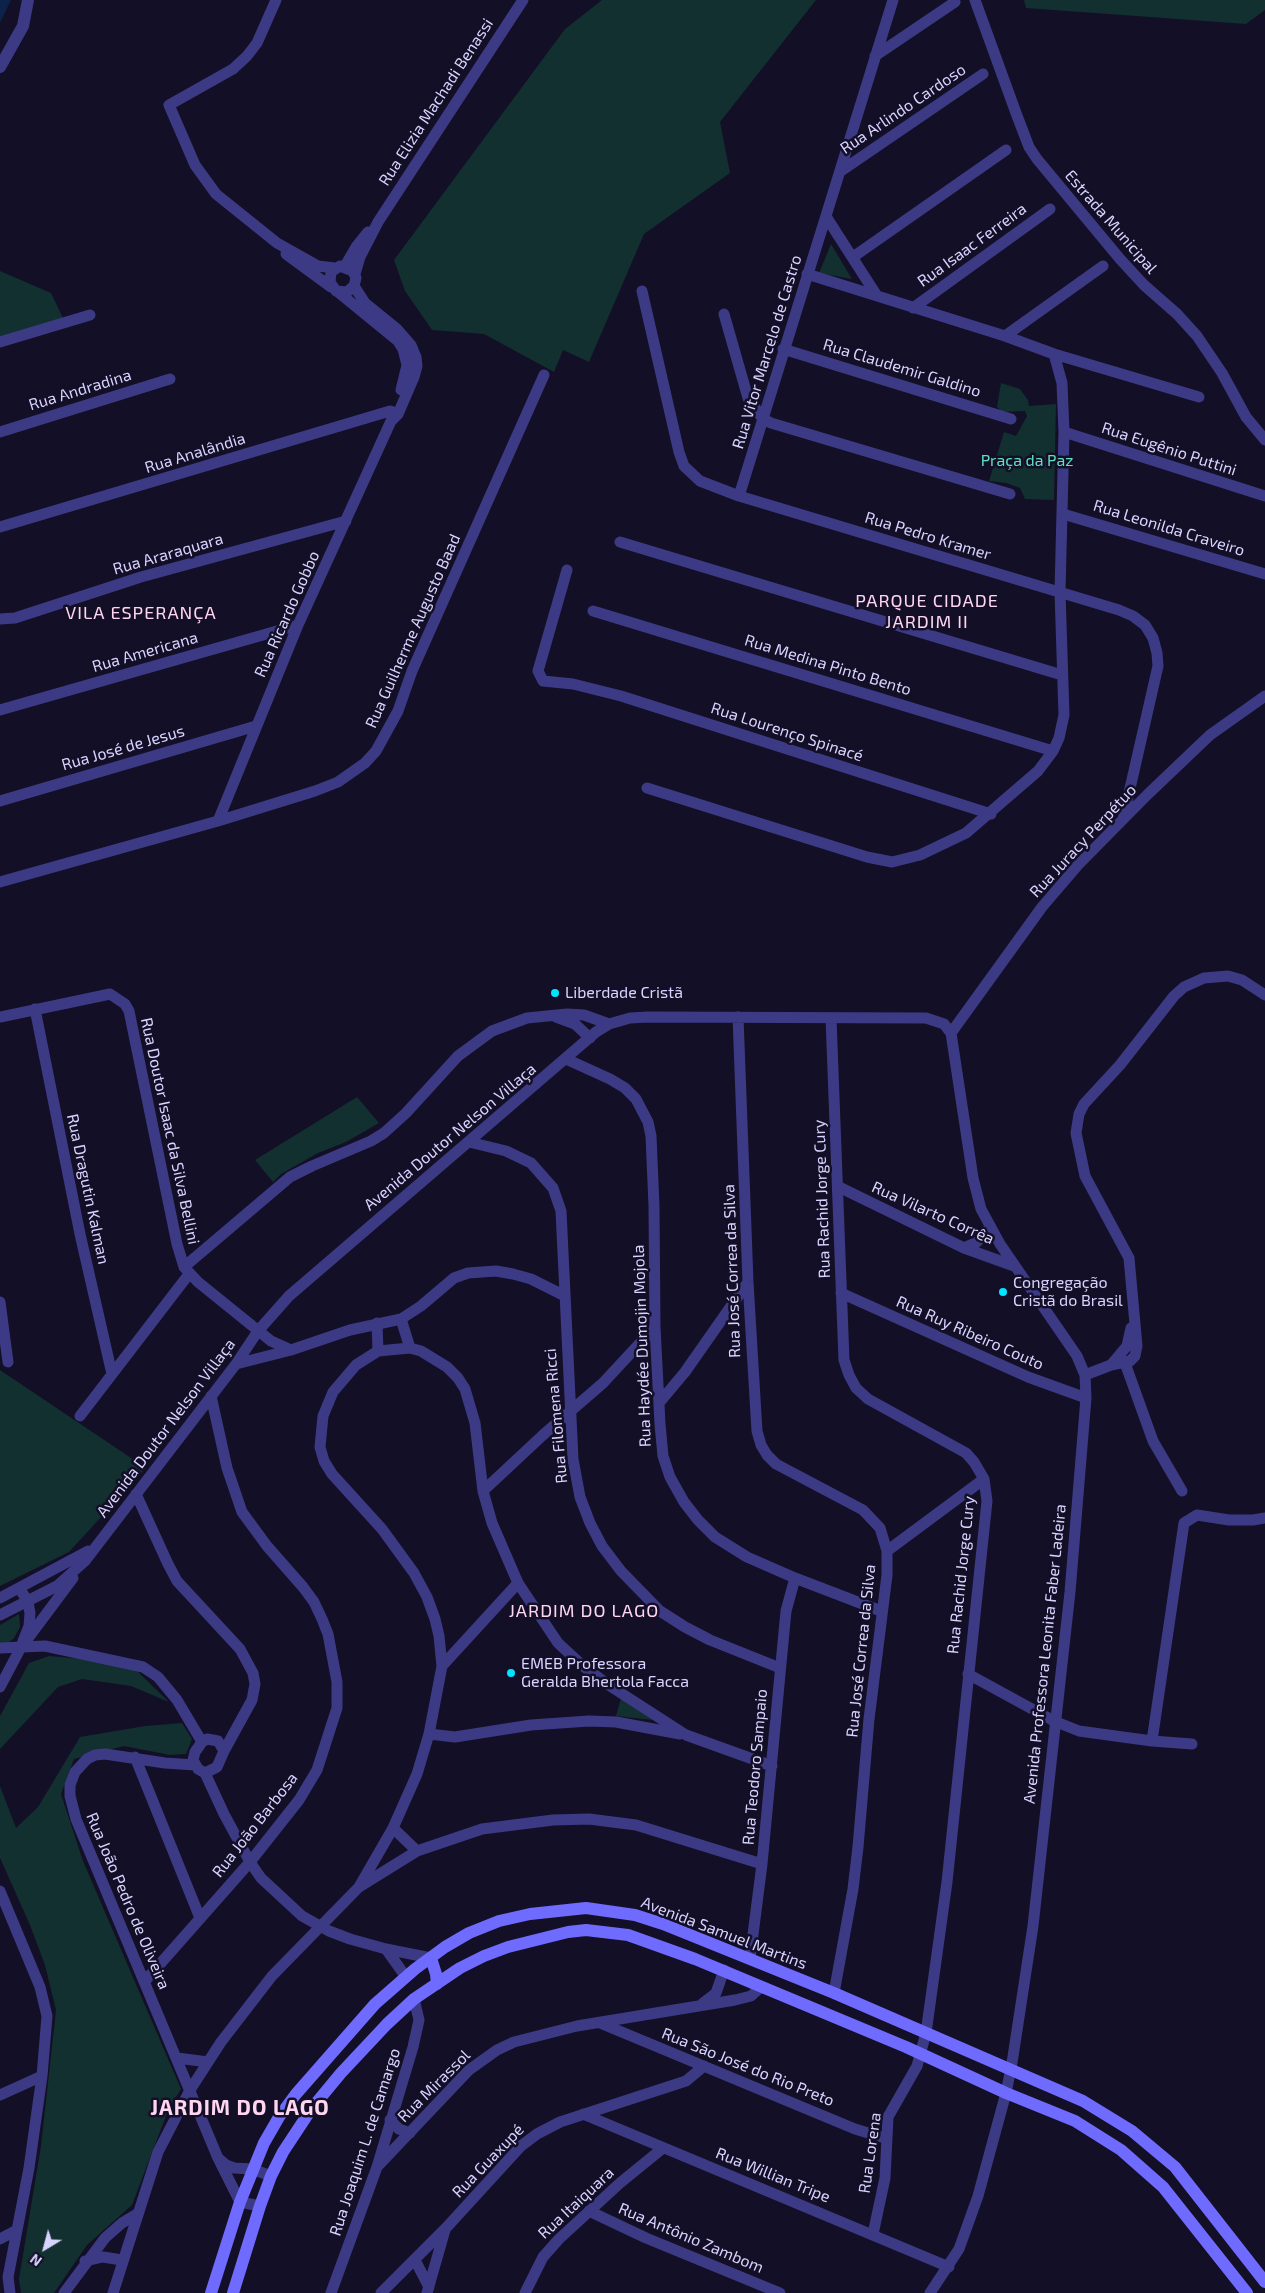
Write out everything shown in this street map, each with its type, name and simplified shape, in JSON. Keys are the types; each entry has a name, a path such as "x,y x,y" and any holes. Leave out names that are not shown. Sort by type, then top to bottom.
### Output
{"main road":[{"name":"Avenida Samuel Martins","path":"211,2293 252,2169 279,2117 352,2028 406,1977 469,1933 500,1921 560,1909 586,1908 634,1915 732,1951 1084,2101 1132,2131 1175,2167 1264,2281"},
{"path":"232,2293 271,2176 284,2152 312,2108 367,2045 414,1999 460,1968 508,1947 568,1932 586,1930 628,1935 724,1970 1006,2093 1075,2120 1121,2150 1163,2187 1247,2293"},
{"path":"724,1970 732,1951"},
{"path":"431,1958 437,1984"},
{"path":"761,1986 764,1965"},
{"path":"406,1977 414,1999"},
{"path":"1238,2282 1247,2276 1254,2276 1264,2281"}],"street":[{"path":"0,67 23,26 28,0"},
{"path":"276,0 257,43 247,56 233,69 169,105 188,149 206,182 228,206 277,243 318,266 340,267 355,274 354,286 365,303 397,329 407,347"},
{"name":"Rua Elizia Machadi Benassi","path":"355,274 360,257 378,222 523,0"},
{"name":"Rua Vitor Marcelo de Castro","path":"739,496 807,274 827,218 892,0"},
{"name":"Estrada Municipal","path":"976,0 1020,122 1036,159 1120,259 1144,285 1178,314 1197,336 1222,373 1246,417 1265,440"},
{"path":"875,56 955,2"},
{"name":"Rua Arlindo Cardoso","path":"841,171 982,74"},
{"path":"853,257 1006,150"},
{"name":"Rua Isaac Ferreira","path":"913,308 1050,209"},
{"path":"827,218 877,296"},
{"name":"Rua Elizia Machadi Benassi","path":"340,267 378,222"},
{"path":"277,243 288,257 335,289 407,347"},
{"path":"1005,336 1103,266"},
{"path":"335,289 330,277 340,267"},
{"path":"807,274 1005,336 1054,354 1200,397"},
{"path":"335,289 347,292 354,286"},
{"name":"Rua Pedro Kramer","path":"642,291 679,452 684,466 692,475 708,486 1060,592 1133,616 1145,625 1155,645 1158,666 1122,819"},
{"path":"724,314 748,398 763,419 771,423 1010,494"},
{"path":"0,342 90,315"},
{"name":"Rua Ricardo Gobbo","path":"218,821 298,625 417,366 416,357 407,347"},
{"name":"Rua Claudemir Galdino","path":"784,349 1011,419"},
{"path":"647,788 867,857 892,862 920,855 966,833 991,814 1038,771 1053,751 1063,721 1060,592 1064,432 1062,383 1054,354"},
{"name":"Rua Guilherme Augusto Baad","path":"0,882 218,821 315,791 352,774 376,750 398,711 412,671 544,374"},
{"name":"Rua Andradina","path":"0,432 170,379"},
{"name":"Rua Analândia","path":"0,527 393,415"},
{"name":"Rua Eugênio Puttini","path":"1064,432 1265,496"},
{"name":"Rua Leonilda Craveiro","path":"1063,514 1265,574"},
{"name":"Rua Araraquara","path":"0,619 16,618 141,577 346,521"},
{"path":"620,542 1062,675"},
{"name":"Rua Lourenço Spinacé","path":"568,570 538,671 540,678 546,682 573,684 621,696 991,814"},
{"name":"Rua Medina Pinto Bento","path":"593,611 1053,751"},
{"name":"Rua Americana","path":"0,710 298,625"},
{"name":"Rua Juracy Perpétuo","path":"951,1033 1058,887 1122,819 1210,736 1265,696"},
{"name":"Rua José de Jesus","path":"0,801 256,726"},
{"path":"1085,1374 1111,1365 1126,1363 1133,1359 1136,1352 1129,1258 1085,1176 1076,1133 1079,1114 1084,1104 1120,1065 1174,996 1184,987 1204,978 1228,976 1242,980 1265,995"},
{"name":"Rua Doutor Isaac da Silva Bellini","path":"0,1016 110,994 126,1004 129,1011 176,1244 187,1271"},
{"name":"Rua Dragutin Kalman","path":"35,1009 80,1234 112,1374"},
{"path":"80,1416 187,1271 290,1177 306,1168 371,1141 384,1133 406,1113 458,1056 474,1042 506,1024 527,1018 550,1015 584,1014 609,1024"},
{"path":"550,1015 575,1024 590,1038"},
{"name":"Avenida Doutor Nelson Villaça","path":"0,1615 57,1586 85,1561 236,1364 258,1331 289,1296 590,1038 609,1024 630,1018 648,1017 932,1019 944,1024 951,1033"},
{"name":"Rua José Correa da Silva","path":"738,1017 754,1415 761,1445 767,1455 781,1467 863,1510 880,1528 887,1551 888,1562 869,1719 853,1890 834,1993"},
{"name":"Rua Rachid Jorge Cury","path":"831,1018 844,1360 856,1388 883,1409 959,1448 974,1462 984,1479 986,1514 947,1882 926,2033 920,2054"},
{"name":"Avenida Professora Leonita Faber Ladeira","path":"930,2293 949,2267 959,2249 978,2196 1006,2093 1033,1926 1054,1721 1070,1592 1086,1398 1085,1374 1068,1341 1014,1266 990,1227 977,1198 951,1033"},
{"name":"Rua Haydée Dumojin Mojola","path":"566,1059 625,1088 636,1099 648,1122 651,1136 654,1198 655,1327 663,1456 670,1477 684,1502 698,1520 732,1548 795,1578 881,1611"},
{"name":"Rua Filomena Ricci","path":"469,1142 491,1146 520,1156 543,1174 553,1188 561,1211 573,1459 580,1497 590,1523 602,1546 621,1571 660,1611 710,1640 780,1668"},
{"name":"Rua Vilarto Corrêa","path":"838,1187 964,1248 1014,1266"},
{"path":"964,1248 977,1242 990,1227"},
{"path":"236,1364 291,1350 350,1330 401,1318 416,1309 454,1278 482,1270 513,1274 531,1279 565,1296"},
{"path":"187,1271 276,1345 291,1350"},
{"path":"659,1403 685,1372 748,1282"},
{"name":"Rua Ruy Ribeiro Couto","path":"841,1293 1028,1377 1086,1398"},
{"path":"0,1302 8,1362"},
{"path":"1111,1365 1127,1346 1133,1308"},
{"path":"401,1318 410,1348"},
{"path":"377,1323 378,1351"},
{"path":"483,1491 543,1434 603,1383 655,1327"},
{"path":"113,2293 158,2152 190,2090 244,2010 272,1976 359,1886 393,1828 417,1774 429,1734 442,1666 439,1636 427,1597 414,1573 377,1523 332,1474 324,1461 320,1446 323,1416 333,1392 356,1364 378,1351 410,1348 436,1359 458,1378 465,1389 475,1423 483,1491 492,1523 518,1583 558,1643 583,1666 686,1735"},
{"path":"1126,1363 1154,1441 1182,1492"},
{"name":"Rua João Barbosa","path":"145,1981 250,1862 299,1800 317,1770 336,1708 337,1682 328,1634 314,1602 267,1546 242,1512 227,1468 211,1396"},
{"path":"887,1551 984,1479"},
{"path":"136,1494 177,1581 240,1648 253,1673 254,1693 249,1709 224,1751 217,1767 205,1773"},
{"path":"1152,1741 1183,1526 1191,1517 1202,1515 1241,1520 1265,1518"},
{"name":"Avenida Doutor Nelson Villaça","path":"0,1598 36,1581 94,1547"},
{"path":"20,1649 34,1633 85,1561"},
{"name":"Rua Teodoro Sampaio","path":"750,1958 762,1864 786,1611 795,1578"},
{"path":"36,1581 57,1586 45,1617"},
{"path":"442,1666 518,1583"},
{"path":"2,1683 30,1626 28,1602 20,1589"},
{"path":"34,1633 45,1646"},
{"path":"0,1648 20,1649 45,1646 133,1664 150,1671 177,1700 202,1742"},
{"path":"0,1653 5,1666 2,1683"},
{"path":"968,1674 1054,1721 1079,1731 1152,1741 1192,1744"},
{"path":"429,1734 455,1737 531,1725 589,1721 616,1722 686,1735 772,1766"},
{"path":"224,1751 218,1741 213,1739 202,1742 195,1752 193,1760 195,1765 205,1773 235,1836 262,1878 302,1916 320,1927 337,1935 386,1949 431,1958"},
{"name":"Rua João Pedro de Oliveira","path":"195,1765 165,1763 135,1757 95,1755 87,1759 76,1772 70,1785 70,1796 76,1819 176,2058 218,2158 240,2202"},
{"path":"135,1757 200,1918"},
{"path":"359,1886 416,1852 482,1829 553,1820 589,1819 614,1821 656,1829 762,1864"},
{"path":"393,1828 416,1852"},
{"path":"0,1892 44,2001 47,2016 42,2076 29,2168 15,2231 8,2277 10,2293"},
{"path":"0,1924 9,1913"},
{"path":"386,1949 406,1977"},
{"path":"702,2004 716,1993 724,1970"},
{"name":"Rua Mirassol","path":"377,2166 470,2070 497,2050 531,2036 640,2015 744,1998 755,1993 761,1986"},
{"name":"Rua Joaquim L. de Camargo","path":"331,2293 377,2166 417,2032 419,2020 414,1999"},
{"name":"Rua São José do Rio Preto","path":"600,2023 855,2128 885,2138"},
{"name":"Rua Lorena","path":"873,2234 885,2178 885,2138 890,2111 911,2076 920,2054"},
{"path":"176,2058 208,2062"},
{"name":"Rua Guaxupé","path":"428,2290 446,2228 521,2146 537,2134 560,2122 686,2081 704,2066"},
{"path":"0,2095 42,2076"},
{"name":"Rua Willian Tripe","path":"583,2114 949,2267"},
{"path":"390,2120 399,2129 410,2133"},
{"name":"Rua Itaiquara","path":"525,2293 543,2258 559,2239 663,2148"},
{"path":"218,2158 226,2165 234,2168 252,2169 271,2176"},
{"path":"240,2202 260,2206"},
{"name":"Rua Antônio Zambom","path":"589,2211 646,2238 780,2293"},
{"path":"64,2293 105,2238 122,2223 137,2214"},
{"path":"381,2293 446,2228"},
{"path":"0,2239 15,2231"},
{"path":"86,2261 103,2257 122,2260"},
{"path":"414,2260 428,2290"}],"green space":[{"path":"602,0 816,0 720,122 730,173 644,234 589,362 563,350 554,372 484,334 432,330 405,291 394,260 565,29"},
{"path":"1024,0 1265,0 1265,10 1246,24 1026,8"},
{"path":"831,244 852,279 819,273"},
{"path":"0,271 51,293 63,318 0,339"},
{"name":"Praça da Paz","path":"1001,383 1020,389 1028,400 1029,406 1056,404 1054,500 1025,499 1020,488 1006,483 989,481 1004,432 1016,436 1027,416 1025,411 1002,412 997,407"},
{"path":"357,1097 379,1123 346,1142 318,1153 281,1174 273,1182 255,1160"},
{"path":"0,1370 146,1468 69,1552 0,1586"},
{"path":"19,1614 20,1627 14,1638 7,1644 0,1645 0,1625"},
{"path":"49,1656 83,1659 134,1668 169,1702 131,1686 82,1679 58,1687 0,1749 0,1716 29,1663"},
{"path":"621,1698 653,1720 616,1716"},
{"path":"182,1723 192,1739 186,1754 170,1755 124,1746 74,1759 61,1794 83,1861 181,2089 169,2108 132,2205 87,2245 54,2293 21,2293 19,2279 41,2146 56,2010 45,1965 30,1925 0,1858 0,1786 16,1828 38,1807 80,1737 145,1726"}],"water":[{"path":"0,0 11,0 0,23"}],"place":[{"name":"Liberdade Cristã","path":"555,993"},
{"name":"Congregação Cristã do Brasil","path":"1003,1292"},
{"name":"EMEB Professora Geralda Bhertola Facca","path":"511,1673"}],"district":[{"name":"PARQUE CIDADE JARDIM II","path":"927,611"},
{"name":"VILA ESPERANÇA","path":"141,613"},
{"name":"JARDIM DO LAGO","path":"584,1611"},
{"name":"JARDIM DO LAGO","path":"240,2108"}]}
